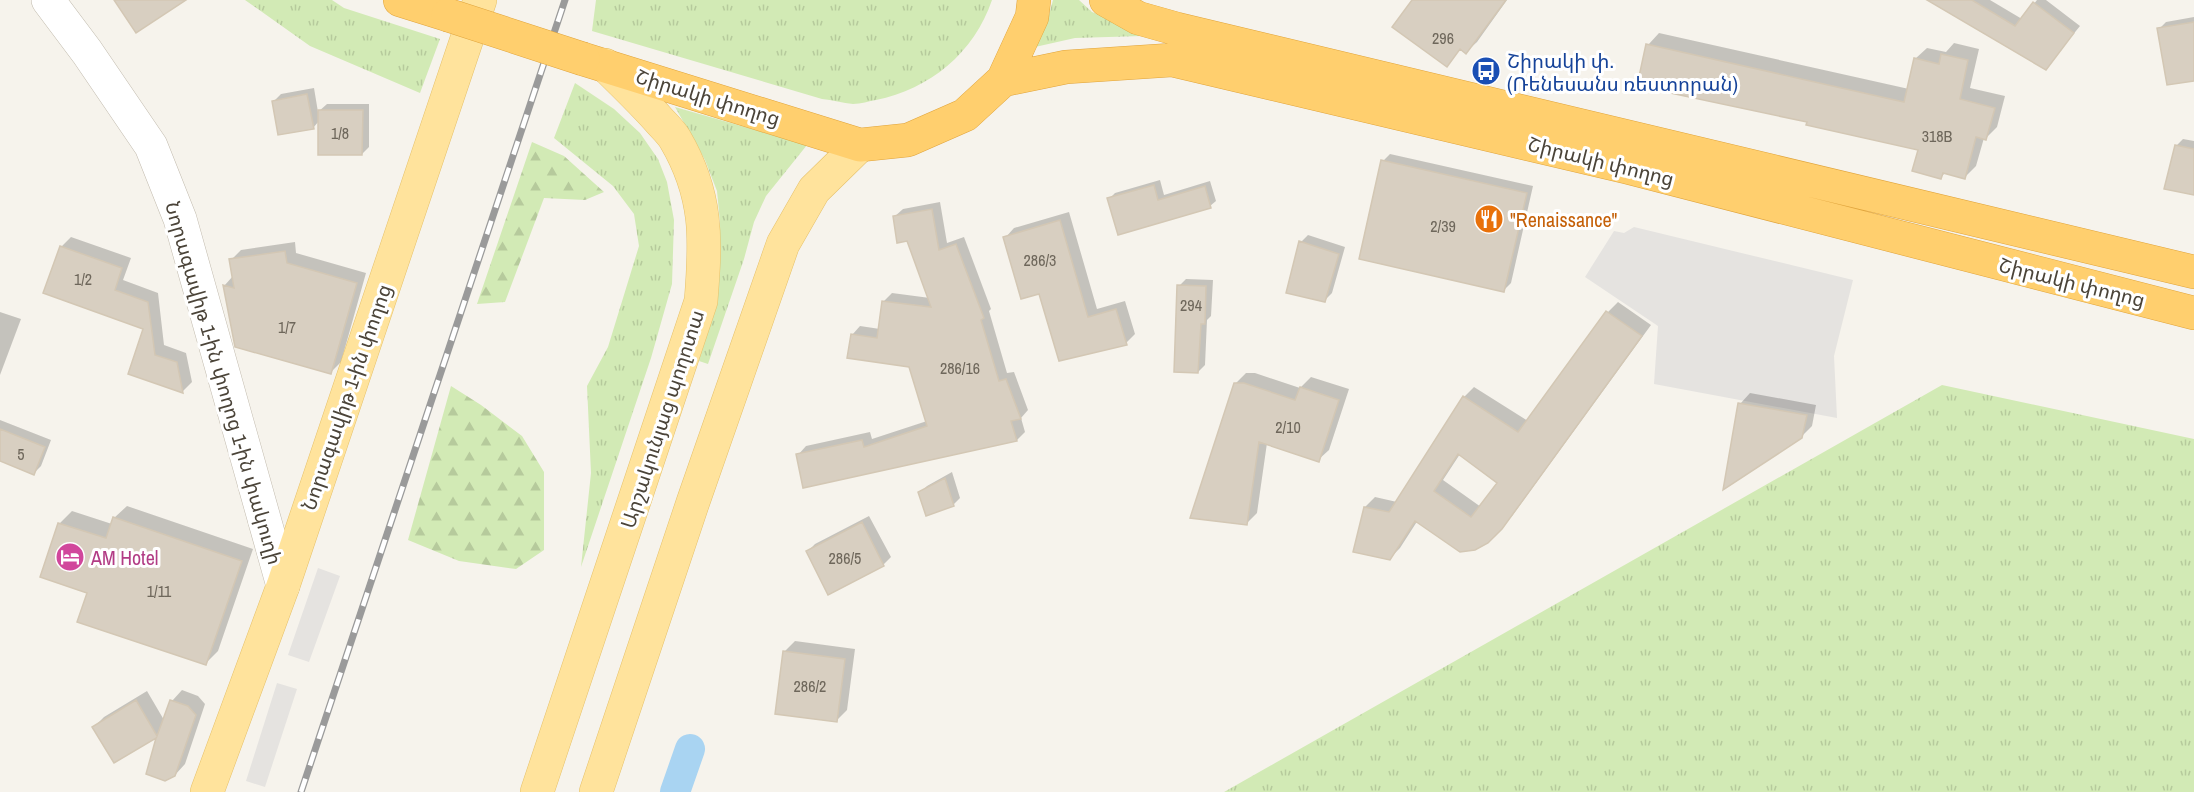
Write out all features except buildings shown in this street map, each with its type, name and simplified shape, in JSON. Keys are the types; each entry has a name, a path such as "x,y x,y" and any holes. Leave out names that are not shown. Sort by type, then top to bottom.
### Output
{"highway":[{"name":"Շիրակի փողոց","path":"400,0 860,145 908,140 965,115 1003,80 1032,17 1034,0"},
{"name":"Շիրակի փողոց","path":"1106,0 1138,18 1177,29 2194,272"},
{"name":"Շիրակի փողոց","path":"1003,80 1066,67 1172,60 1626,167 2194,313"}],"main road":[{"name":"Նորագավիթ 1-ին փողոց","path":"207,792 283,586 480,0"},
{"name":"Արշակունյաց պողոտա","path":"537,792 701,301 706,252 700,197 675,138 594,62"},
{"path":"596,792 693,502 783,244 814,190 860,145"}],"street":[{"name":"Նորագավիթ 1-ին փողոց 1-ին փակուղի","path":"48,0 87,52 151,146 176,209 283,586"}],"green space":[{"path":"245,0 332,0 344,8 440,39 420,93 310,46"},
{"path":"596,0 992,0 984,19 962,52 932,78 896,95 853,104 822,99 592,31"},
{"path":"1053,0 1079,0 1092,12 1143,32 1142,36 1075,38 1035,47 1046,26"},
{"path":"575,83 614,109 640,133 658,159 667,182 674,220 672,284 651,358 581,567 591,473 587,386 608,347 639,246 634,214 613,186 554,138"},
{"path":"675,107 807,145 766,196 754,222 744,259 708,364 699,361 718,270 720,222 717,191 705,160"},
{"path":"532,142 564,156 604,192 585,200 544,198 505,302 477,304"},
{"path":"1942,385 2194,439 2194,792 1224,792"},
{"path":"451,386 522,436 544,472 544,550 516,569 459,561 408,540"}],"shaded area":[{"path":"1634,227 1853,280 1834,356 1837,418 1654,384 1658,326 1585,277 1614,231 1624,233"},
{"path":"318,568 340,576 309,662 288,655"},
{"path":"277,683 297,689 265,787 246,781"}],"waterway":[{"path":"675,792 690,749"}],"railway":[{"path":"301,792 565,0"}],"place":[{"name":"Շիրակի փ. (Ռենեսանս ռեստորան)","path":"1486,71"},
{"name":"\"Renaissance\"","path":"1489,219"},
{"name":"AM Hotel","path":"70,557"}]}
